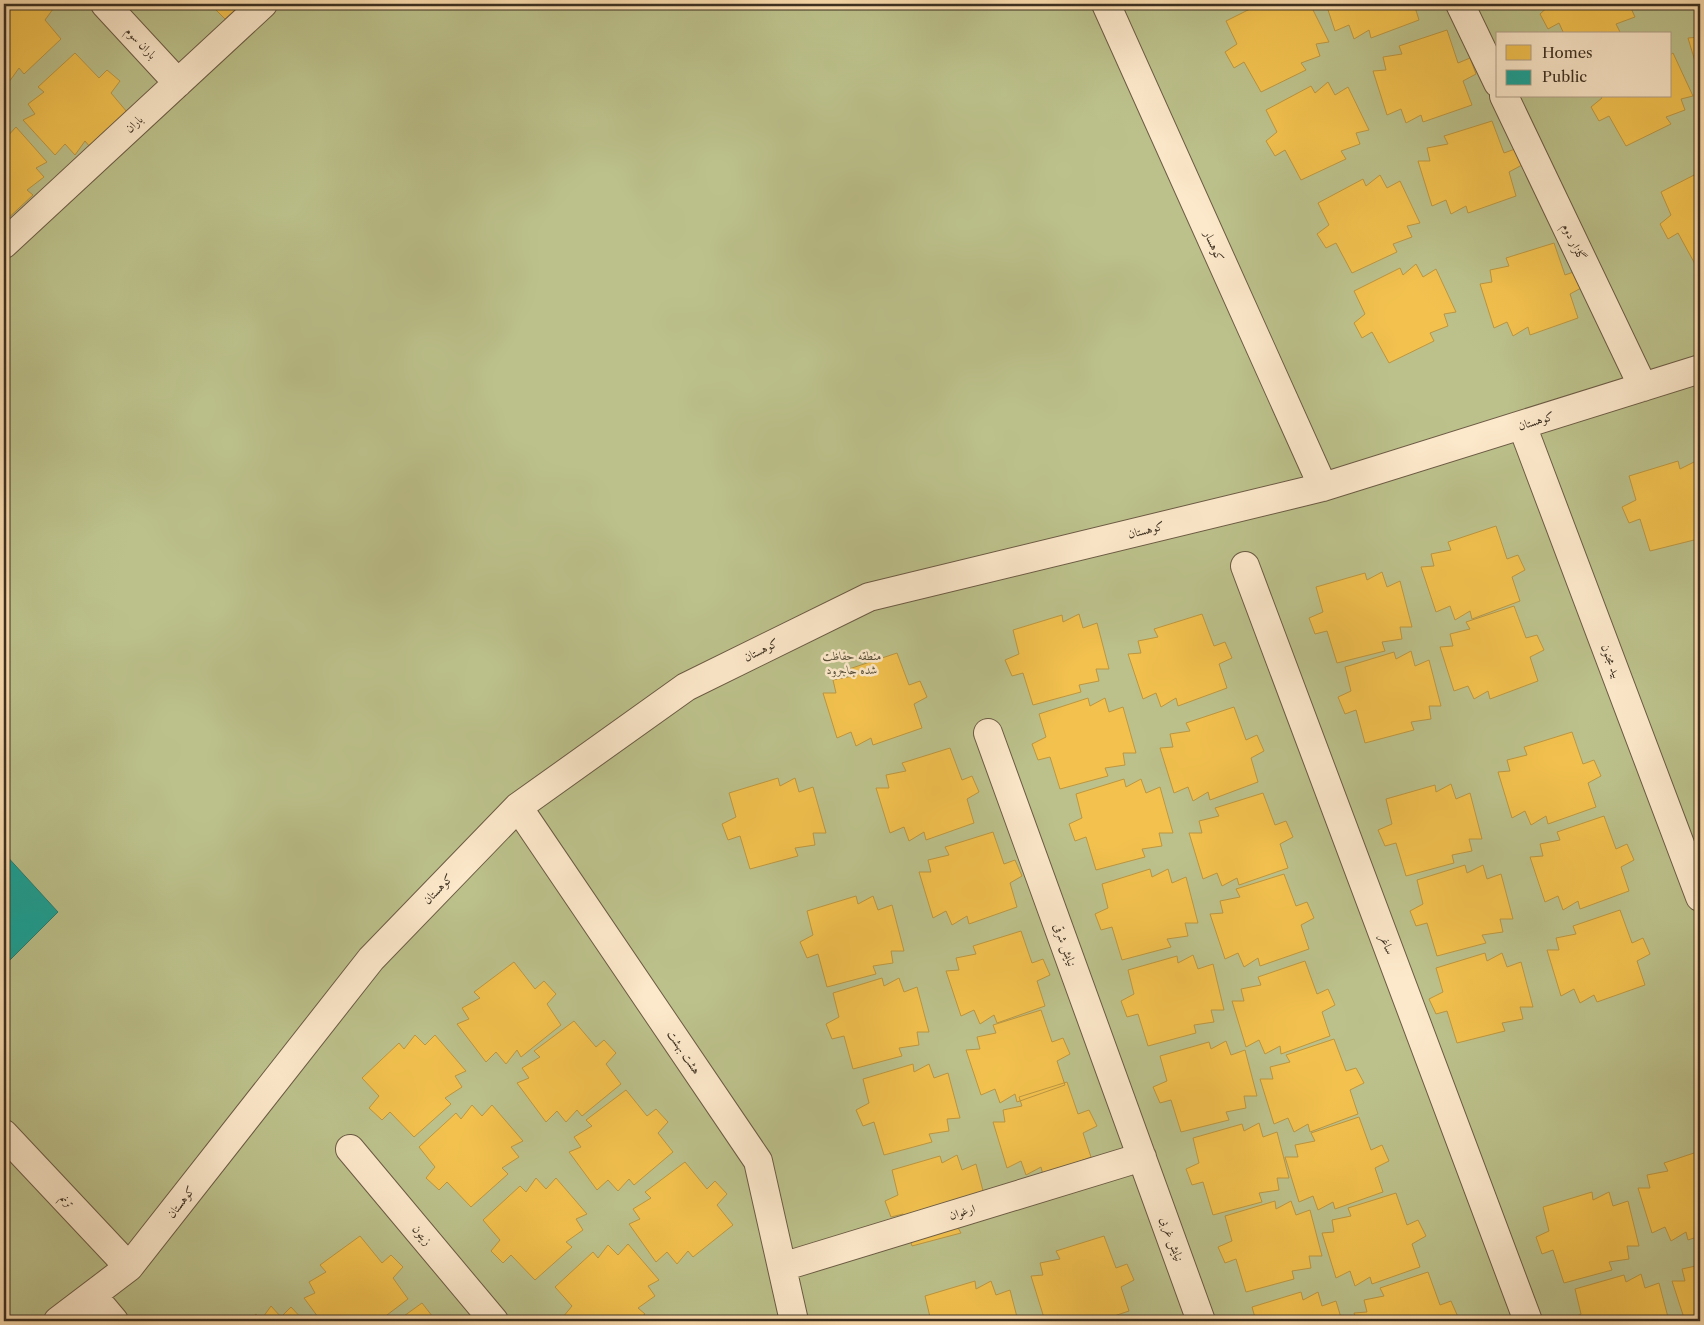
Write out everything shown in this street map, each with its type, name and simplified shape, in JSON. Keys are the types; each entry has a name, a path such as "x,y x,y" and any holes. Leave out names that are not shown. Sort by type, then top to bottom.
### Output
{"street":[{"name":"باران سوم","path":"104,4 178,83"},
{"name":"باران","path":"4,244 263,4"},
{"name":"کوهسار","path":"1106,4 1323,488"},
{"path":"1460,4 1496,79"},
{"name":"گلزار دوم","path":"1505,98 1643,387"},
{"name":"کوهستان","path":"58,1321 129,1267 371,959 518,807 686,687 869,597 1323,488 1700,369"},
{"name":"بید مجنون","path":"1522,425 1700,897"},
{"name":"ساغر","path":"1246,566 1528,1321"},
{"name":"نیایش شرقی","path":"988,733 1142,1157"},
{"name":"هشت بهشت","path":"518,807 758,1161 794,1321"},
{"name":"ترنم","path":"4,1134 129,1267"},
{"name":"زیتون","path":"350,1149 494,1321"},
{"name":"ارغوان","path":"782,1267 1142,1157"},
{"name":"نیایش غربی","path":"1142,1157 1201,1321"},
{"path":"93,1296 114,1321"}],"green space":[{"name":"منطقه حفاظت شده جاجرود","path":"4,4 1700,4 1700,1321 4,1321"}],"building: Homes":[{"path":"4,4 48,4 53,9 45,20 61,39 24,74 19,68 9,82 4,77"},
{"path":"210,4 242,4 225,19"},
{"path":"1260,4 1293,4 1295,8 1301,4 1310,4 1329,42 1316,44 1320,56 1301,63 1306,70 1261,92 1244,62 1234,68 1225,52 1237,44 1226,21"},
{"path":"1326,4 1414,4 1419,20 1371,38 1369,30 1354,39 1349,25 1335,31"},
{"path":"1551,4 1640,4 1630,6 1635,17 1616,24 1620,32 1563,32 1559,23 1548,29 1540,14"},
{"path":"1447,30 1458,63 1470,58 1476,74 1463,81 1472,105 1423,122 1421,115 1406,123 1401,109 1387,115 1373,71 1386,70 1383,57 1402,54 1399,46"},
{"path":"1700,37 1700,78 1688,38"},
{"path":"75,53 99,78 107,70 120,81 111,93 127,112 90,147 85,141 75,155 65,144 55,155 23,120 35,114 28,104 44,92 38,87"},
{"path":"1672,54 1693,96 1681,99 1685,110 1666,117 1671,124 1626,146 1609,116 1599,121 1591,107 1602,98 1672,98"},
{"path":"1328,82 1335,95 1348,87 1369,130 1356,133 1360,144 1341,151 1346,159 1301,180 1285,150 1275,156 1266,141 1277,132 1266,110 1311,86 1315,93"},
{"path":"1492,121 1504,153 1515,149 1522,165 1509,172 1516,196 1468,213 1466,206 1451,214 1446,200 1432,206 1418,161 1430,161 1427,148 1448,144 1444,136"},
{"path":"16,127 47,162 36,168 44,177 27,190 33,195 4,222 4,136 6,138"},
{"path":"1700,172 1700,261 1695,264 1678,233 1668,239 1660,224 1671,215 1661,192"},
{"path":"1380,175 1387,188 1400,181 1420,223 1407,226 1412,237 1393,244 1397,252 1352,273 1336,243 1326,248 1317,234 1329,225 1318,203 1363,179 1366,186"},
{"path":"1554,243 1565,275 1576,271 1583,287 1570,294 1578,318 1530,335 1528,327 1513,336 1507,322 1494,328 1480,284 1492,282 1490,270 1509,266 1506,258"},
{"path":"1416,264 1423,277 1436,269 1456,312 1444,314 1448,326 1430,333 1434,341 1389,363 1372,332 1362,338 1354,323 1365,314 1354,291 1400,268 1403,275"},
{"path":"1678,461 1680,469 1696,461 1700,475 1700,530 1696,531 1698,539 1650,551 1640,519 1629,523 1622,507 1636,500 1629,476"},
{"path":"1496,526 1507,559 1518,555 1525,570 1512,577 1520,601 1472,619 1470,611 1455,620 1450,606 1436,612 1421,567 1434,566 1431,554 1451,550 1448,542"},
{"path":"1382,572 1387,587 1400,581 1412,627 1400,627 1402,639 1382,642 1385,651 1337,663 1327,631 1315,634 1309,618 1323,612 1316,587 1365,573 1367,580"},
{"path":"1514,606 1526,638 1537,635 1544,650 1530,657 1538,681 1490,699 1488,691 1474,699 1468,686 1454,691 1440,647 1453,646 1450,634 1470,629 1466,622"},
{"path":"1079,614 1083,628 1097,623 1109,669 1096,669 1099,681 1079,685 1081,692 1033,705 1023,673 1012,676 1005,660 1019,654 1013,630 1062,615 1063,622"},
{"path":"1202,614 1214,646 1225,642 1232,658 1219,664 1227,688 1178,706 1176,698 1161,707 1156,693 1143,699 1128,654 1141,653 1138,641 1158,637 1154,629"},
{"path":"1411,651 1415,666 1429,660 1441,706 1429,706 1431,719 1411,722 1414,730 1365,743 1356,710 1345,714 1338,697 1351,691 1345,667 1394,652 1396,659"},
{"path":"897,653 909,685 920,681 927,697 914,704 922,728 873,745 871,738 856,746 851,732 837,738 823,693 836,693 833,680 853,676 849,669"},
{"path":"1088,698 1090,706 1105,698 1109,712 1123,707 1136,753 1123,753 1125,765 1105,768 1108,776 1060,789 1050,757 1038,760 1032,744 1046,737 1039,714"},
{"path":"1234,707 1246,740 1257,735 1264,751 1251,758 1258,782 1210,800 1208,792 1193,801 1188,787 1174,793 1160,748 1173,747 1170,734 1190,731 1186,723"},
{"path":"1572,732 1583,764 1594,760 1601,776 1588,783 1596,807 1548,824 1546,816 1531,825 1525,811 1512,818 1498,772 1510,771 1507,760 1527,755 1524,747"},
{"path":"950,748 962,780 972,776 979,792 967,799 974,823 926,840 924,832 909,841 904,827 890,833 876,788 889,788 886,775 906,771 902,763"},
{"path":"778,778 780,786 795,778 799,792 813,787 826,833 813,833 815,845 795,848 798,856 750,869 740,836 728,840 722,824 736,817 729,793"},
{"path":"1124,779 1126,787 1141,779 1146,793 1160,787 1173,833 1159,833 1162,846 1142,849 1145,857 1096,870 1086,837 1075,841 1069,824 1082,818 1076,794"},
{"path":"1451,784 1456,799 1470,793 1482,839 1469,839 1472,851 1452,855 1454,863 1406,876 1396,843 1385,846 1378,830 1392,824 1386,799 1435,785 1436,792"},
{"path":"1263,793 1275,825 1286,821 1293,837 1280,844 1288,868 1239,885 1237,878 1222,886 1217,873 1203,879 1189,833 1202,833 1199,821 1219,816 1215,808"},
{"path":"1604,816 1616,849 1627,844 1634,860 1621,867 1629,891 1580,909 1578,901 1563,910 1558,896 1545,902 1530,857 1543,856 1540,844 1560,840 1557,832"},
{"path":"993,832 1004,864 1015,860 1022,876 1010,883 1017,907 969,924 967,916 952,925 946,911 933,918 919,872 931,872 928,860 949,855 945,847"},
{"path":"1465,865 1467,873 1483,865 1487,879 1501,874 1513,919 1500,919 1503,932 1482,935 1486,943 1437,956 1427,923 1416,926 1410,911 1423,904 1417,880"},
{"path":"1150,869 1152,877 1168,869 1172,883 1186,877 1198,923 1185,923 1188,936 1167,939 1171,947 1122,960 1112,927 1101,930 1095,914 1108,908 1102,884"},
{"path":"1284,874 1296,906 1307,902 1314,918 1301,925 1309,949 1260,966 1258,958 1244,967 1238,953 1225,959 1210,914 1223,913 1220,901 1240,897 1236,889"},
{"path":"856,896 858,904 873,896 878,910 892,905 904,951 891,951 893,963 873,966 876,974 827,987 818,954 807,958 800,942 813,935 807,911"},
{"path":"1620,910 1632,943 1643,938 1650,954 1637,961 1645,985 1597,1002 1594,995 1580,1003 1574,989 1561,996 1547,950 1559,950 1556,938 1576,934 1573,926"},
{"path":"1021,931 1032,963 1043,959 1050,975 1037,981 1045,1006 997,1023 994,1015 980,1024 974,1010 961,1016 946,971 959,970 956,958 976,954 973,946"},
{"path":"1485,953 1487,961 1502,953 1507,967 1521,962 1533,1007 1520,1007 1523,1019 1502,1023 1505,1031 1457,1043 1447,1011 1436,1014 1429,999 1443,992 1436,968"},
{"path":"1193,955 1198,969 1213,964 1224,1010 1211,1010 1214,1022 1194,1025 1196,1033 1148,1046 1138,1014 1127,1017 1121,1001 1134,994 1128,970 1177,956 1178,963"},
{"path":"1305,961 1317,994 1328,989 1335,1005 1322,1012 1330,1036 1281,1054 1280,1046 1265,1054 1259,1040 1246,1047 1232,1001 1244,1001 1241,989 1261,985 1258,977"},
{"path":"514,962 535,989 544,981 556,994 547,1004 561,1025 521,1057 517,1050 506,1064 496,1052 486,1062 457,1024 469,1019 462,1008 480,998 474,992"},
{"path":"882,978 884,986 899,978 904,992 917,987 929,1032 917,1032 919,1045 899,1048 902,1056 853,1069 844,1036 832,1039 826,1024 839,1017 833,993"},
{"path":"1041,1010 1052,1042 1063,1038 1070,1054 1057,1061 1065,1085 1017,1102 1015,1094 1000,1103 995,1089 981,1095 966,1050 980,1049 977,1037 996,1033 993,1025"},
{"path":"574,1021 596,1047 604,1040 616,1053 606,1064 621,1084 582,1116 577,1110 566,1122 557,1111 546,1122 517,1083 529,1078 522,1068 540,1057 534,1051"},
{"path":"415,1035 425,1045 435,1035 466,1071 455,1076 462,1087 445,1098 451,1104 414,1137 390,1112 382,1120 369,1108 379,1096 362,1078 399,1043 404,1049"},
{"path":"1334,1039 1346,1071 1356,1068 1364,1083 1350,1090 1358,1114 1310,1132 1308,1124 1294,1132 1288,1118 1274,1124 1260,1079 1273,1079 1270,1067 1290,1062 1286,1055"},
{"path":"1226,1041 1231,1055 1245,1050 1257,1096 1244,1096 1246,1108 1226,1112 1229,1120 1181,1132 1171,1100 1160,1103 1153,1087 1167,1081 1160,1056 1209,1042 1211,1049"},
{"path":"913,1064 914,1072 929,1064 934,1078 948,1073 960,1118 947,1119 949,1131 929,1134 932,1142 884,1155 874,1122 863,1126 856,1110 869,1103 863,1079"},
{"path":"1067,1082 1078,1114 1089,1110 1097,1126 1083,1133 1091,1157 1043,1175 1041,1167 1026,1175 1021,1161 1007,1168 993,1122 1005,1122 1003,1110 1022,1106 1019,1097"},
{"path":"626,1090 647,1116 656,1109 668,1122 658,1133 673,1152 634,1185 629,1179 618,1191 608,1180 597,1190 569,1152 581,1147 574,1137 592,1126 586,1120"},
{"path":"472,1105 482,1116 492,1105 523,1141 511,1147 519,1157 502,1168 508,1174 471,1207 447,1182 439,1190 426,1178 435,1167 419,1147 456,1113 461,1119"},
{"path":"1359,1117 1371,1150 1382,1145 1389,1161 1375,1168 1383,1192 1335,1209 1333,1202 1318,1210 1313,1196 1299,1202 1285,1157 1298,1157 1295,1145 1315,1141 1311,1133"},
{"path":"1259,1123 1263,1137 1277,1132 1289,1178 1277,1178 1279,1190 1259,1193 1262,1202 1213,1215 1203,1182 1192,1185 1186,1169 1199,1163 1193,1138 1242,1124 1244,1131"},
{"path":"1700,1151 1700,1236 1688,1240 1686,1232 1671,1241 1665,1227 1652,1233 1638,1188 1650,1188 1647,1175 1668,1171 1664,1163"},
{"path":"957,1155 962,1170 976,1164 988,1210 976,1210 978,1222 957,1226 961,1233 912,1246 903,1214 891,1217 885,1201 898,1195 892,1170 940,1156 942,1163"},
{"path":"685,1162 707,1189 715,1181 727,1194 717,1205 733,1225 693,1257 688,1251 677,1264 667,1252 656,1262 629,1224 640,1219 633,1209 651,1198 645,1192"},
{"path":"536,1178 546,1189 556,1178 587,1214 576,1219 583,1230 566,1242 572,1247 535,1280 511,1255 503,1263 491,1251 500,1240 483,1220 520,1186 526,1192"},
{"path":"1592,1192 1593,1200 1609,1192 1613,1206 1628,1201 1639,1246 1627,1246 1629,1259 1609,1262 1612,1270 1564,1283 1553,1250 1542,1254 1536,1237 1549,1231 1543,1207"},
{"path":"1396,1193 1407,1225 1418,1220 1426,1236 1412,1244 1420,1267 1372,1284 1370,1277 1355,1286 1350,1271 1336,1278 1322,1233 1334,1232 1332,1220 1351,1216 1348,1208"},
{"path":"1275,1201 1276,1209 1291,1201 1296,1215 1310,1210 1322,1256 1309,1256 1311,1268 1292,1271 1294,1279 1246,1292 1236,1259 1225,1263 1218,1247 1232,1241 1225,1216"},
{"path":"360,1236 382,1263 391,1255 403,1267 393,1278 408,1299 379,1321 321,1321 304,1298 315,1293 309,1282 326,1272 320,1265"},
{"path":"1104,1236 1116,1268 1127,1264 1134,1280 1121,1287 1129,1311 1099,1321 1061,1321 1058,1315 1045,1321 1031,1276 1043,1275 1040,1263 1060,1259 1056,1251"},
{"path":"628,1244 659,1280 648,1286 655,1296 638,1308 645,1314 636,1321 567,1321 563,1317 572,1306 555,1287 593,1252 598,1258 608,1245 618,1255"},
{"path":"1700,1265 1700,1321 1685,1321 1672,1281 1685,1281 1682,1269"},
{"path":"1428,1272 1440,1305 1451,1301 1458,1317 1449,1321 1357,1321 1354,1313 1367,1312 1364,1300 1384,1296 1380,1288"},
{"path":"1641,1274 1645,1288 1659,1283 1669,1321 1568,1321 1581,1314 1575,1289 1624,1275 1626,1282"},
{"path":"975,1281 976,1289 991,1281 996,1295 1010,1290 1018,1321 931,1321 925,1296"},
{"path":"1301,1292 1303,1300 1318,1292 1322,1306 1336,1301 1342,1321 1256,1321 1252,1307"},
{"path":"422,1303 436,1321 397,1321"},
{"path":"271,1306 281,1317 291,1307 304,1321 248,1321 256,1314 261,1320"}],"building: Public":[{"path":"4,853 58,912 4,966"}]}
